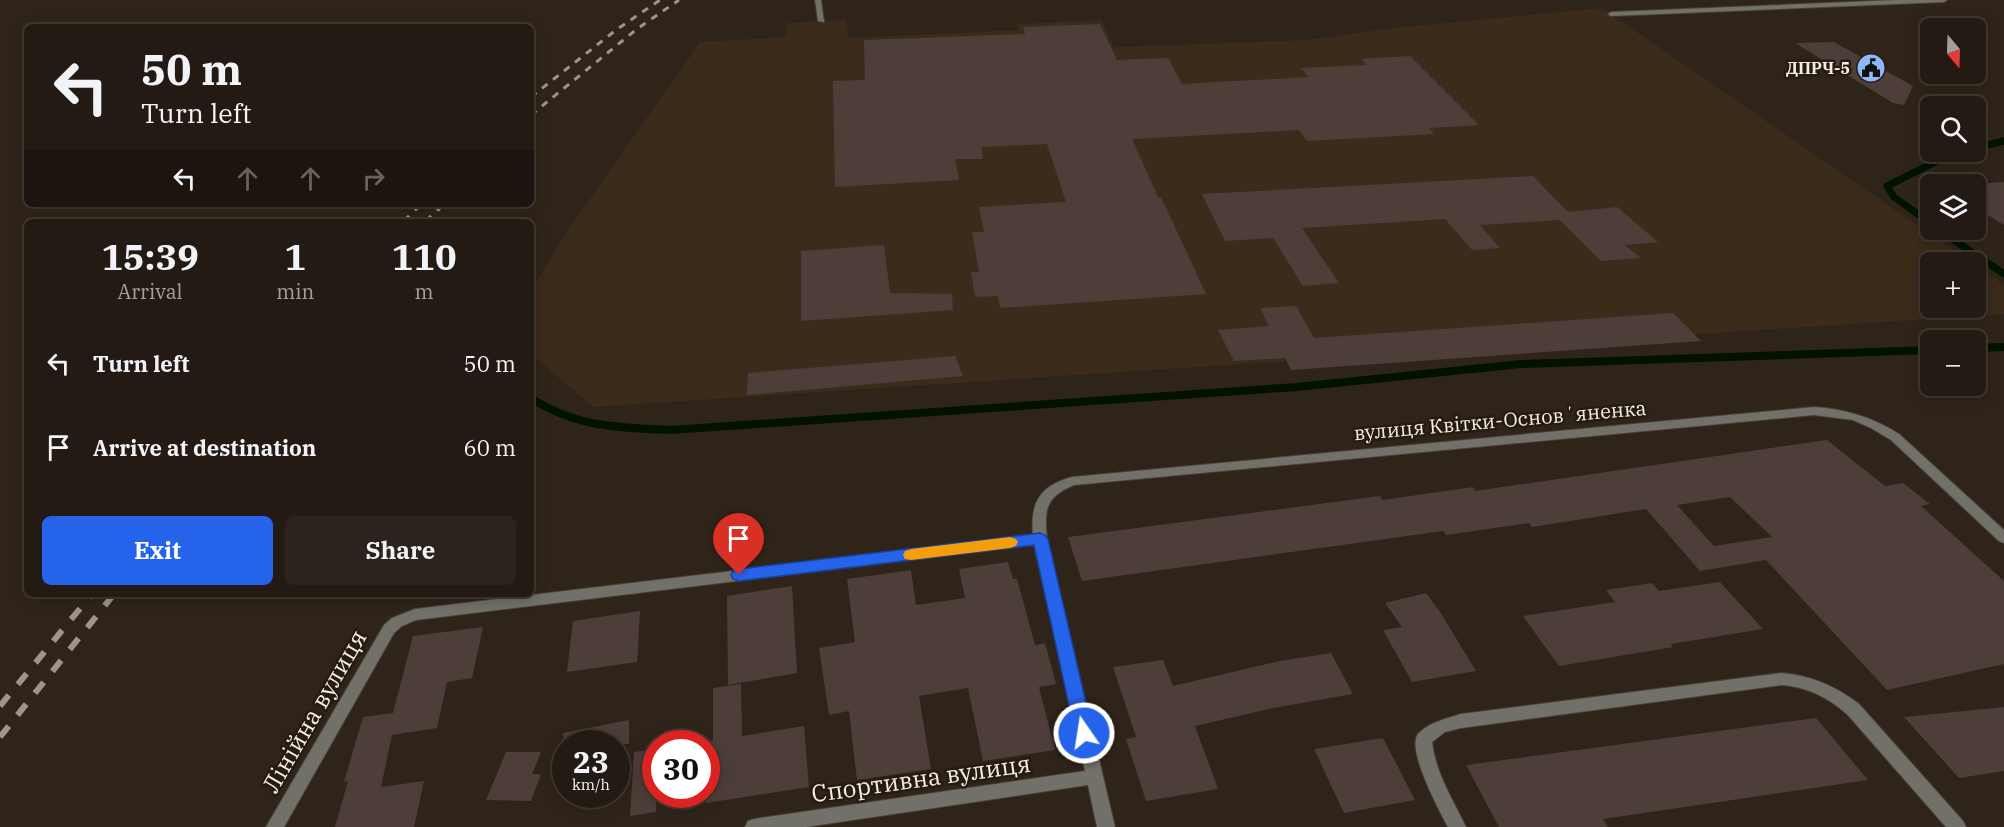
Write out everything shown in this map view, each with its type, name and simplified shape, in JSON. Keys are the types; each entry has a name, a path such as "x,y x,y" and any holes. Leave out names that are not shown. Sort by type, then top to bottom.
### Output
{"street":[{"path":"818,0 822,21"},
{"path":"1611,14 1944,0"},
{"name":"вулиця Квітки-Основʼяненка","path":"1106,827 1040,539 1037,517 1040,505 1047,494 1057,486 1072,481 1814,411 1856,415 1895,437 2004,538"},
{"name":"Лінійна вулиця","path":"275,827 389,629 397,622 415,615 1040,539"},
{"path":"1457,827 1425,762 1424,739 1440,727 1461,721 1781,679 1799,679 1838,695 1853,709 1957,827"},
{"name":"Спортивна вулиця","path":"754,827 1094,777"}],"shaded area":[{"path":"1602,8 1920,227 1920,240 1939,240 1956,252 1920,252 1920,318 1943,318 593,407 534,357 534,286 566,233 700,42 786,37 787,23 845,20 849,38 1019,30 1017,24 1102,20 1114,47 1308,40 1393,28"},
{"path":"1986,273 2004,285 2004,314 1986,315"}],"building":[{"path":"1100,24 1117,60 1168,58 1182,84 1309,77 1301,68 1367,65 1361,59 1410,56 1479,125 1429,128 1434,134 1307,141 1299,130 1132,139 1206,294 1000,308 998,296 975,297 971,272 979,272 972,232 984,232 979,207 1066,202 1047,144 982,147 983,159 955,159 959,180 835,187 833,81 865,80 864,40 1025,34 1023,27"},
{"path":"1834,42 1913,86 1904,105 1893,103 1795,43"},
{"path":"1533,176 1568,212 1617,207 1658,242 1625,245 1641,258 1601,261 1560,220 1480,225 1500,248 1472,250 1445,219 1302,228 1339,283 1303,286 1273,238 1225,241 1202,194"},
{"path":"2004,182 2004,225 1986,214 1986,183"},
{"path":"884,245 890,293 952,294 953,310 801,321 801,251"},
{"path":"1296,306 1314,338 1673,313 1701,341 1291,370 1285,358 1234,361 1218,330 1269,326 1260,308"},
{"path":"955,356 963,376 747,395 748,373"},
{"path":"1827,440 1885,486 1903,483 1930,504 1921,506 2004,581 2004,664 1887,690 1766,560 1700,571 1646,509 1532,527 1529,523 1446,535 1443,531 1082,581 1068,537 1380,496 1383,500 1473,487 1475,491","holes":["1730,497 1772,537 1714,546 1677,505"]},
{"path":"1008,562 1013,579 1017,579 1035,645 1045,643 1056,684 1039,687 1055,750 983,761 968,688 919,696 931,769 857,780 849,711 829,715 819,648 855,642 847,579 911,570 916,605 965,598 959,569"},
{"path":"1720,582 1763,629 1559,666 1523,616 1615,602 1606,590 1652,583 1659,591"},
{"path":"792,586 797,673 728,685 727,596"},
{"path":"1426,593 1476,671 1412,682 1383,630 1402,627 1385,603"},
{"path":"640,611 637,662 567,672 573,621"},
{"path":"483,627 472,678 447,682 437,728 392,735 381,787 424,781 414,827 335,827 348,781 344,782 363,717 393,713 413,636"},
{"path":"1331,653 1353,694 1273,708 1195,726 1218,789 1146,801 1126,739 1136,737 1113,667 1163,660 1173,686 1280,661"},
{"path":"741,684 742,736 804,726 809,787 720,801 720,730 713,730 713,688"},
{"path":"2004,707 2004,771 1959,778 1904,717"},
{"path":"1816,718 1868,780 1603,819 1608,827 1499,827 1466,765"},
{"path":"629,720 629,730 578,730"},
{"path":"1383,738 1415,800 1344,813 1314,749"},
{"path":"642,751 642,808 656,808 656,812 630,816 634,752"},
{"path":"506,752 541,752 532,774 541,774 531,801 486,800"}],"waterway":[{"path":"1986,146 2004,141"},
{"path":"1920,216 1894,197 1887,186 1935,162"},
{"path":"1954,240 2004,274"},
{"path":"1986,348 2004,347"},
{"path":"534,400 564,415 598,424 671,430 1297,387 1521,364 1920,350"}],"railway":[{"path":"534,95 616,30 660,0"},
{"path":"534,113 637,29 679,0"},
{"path":"407,219 417,207"},
{"path":"429,219 440,207"},
{"path":"0,706 90,597"},
{"path":"0,737 112,597"}],"slow traffic":[{"path":"911,555 1010,542"}],"place":[{"name":"ДПРЧ-5","path":"1871,68"}],"route":[{"path":"739,575 1040,539 1084,733"}]}
